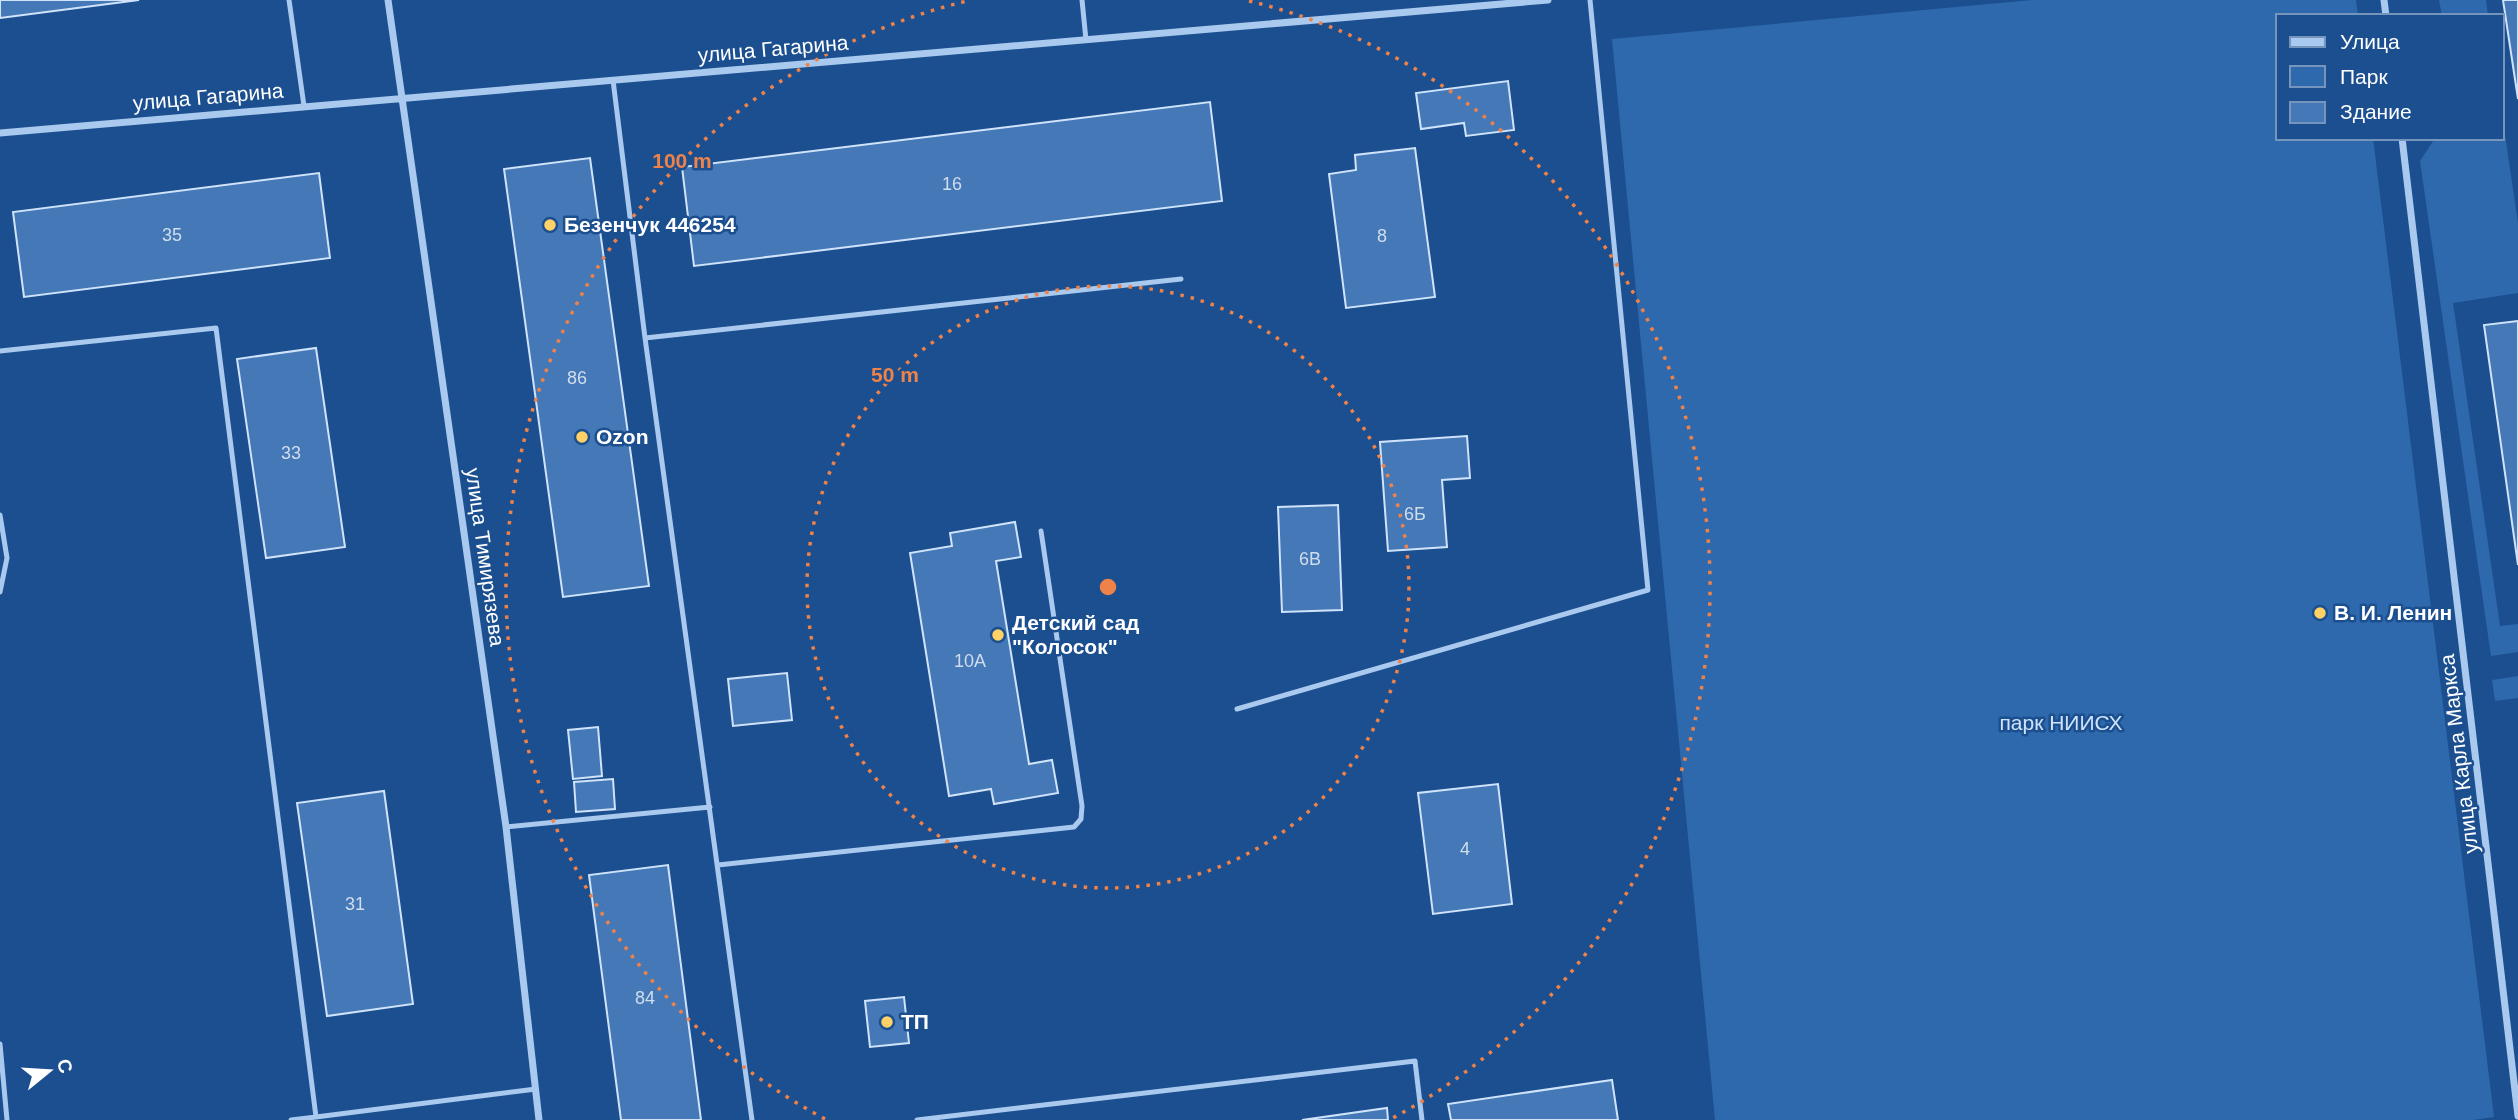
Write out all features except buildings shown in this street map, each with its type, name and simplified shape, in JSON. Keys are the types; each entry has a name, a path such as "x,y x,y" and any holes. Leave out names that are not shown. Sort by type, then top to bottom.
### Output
{"street":[{"name":"улица Тимирязева","path":"388,0 506,827 540,1120"},
{"name":"улица Гагарина","path":"0,133 1548,0"},
{"name":"улица Карла Маркса","path":"2402,140 2518,1116"}],"lane":[{"path":"289,0 304,106"},
{"path":"1082,0 1086,40"},
{"path":"1237,709 1648,590 1590,0"},
{"path":"613,80 645,338 752,1120"},
{"path":"645,338 1181,279"},
{"path":"0,351 216,328 317,1117"},
{"path":"0,515 6,558 0,592"},
{"path":"718,865 1074,827 1081,819 1082,806 1041,531"},
{"path":"506,827 710,807"},
{"path":"0,1044 7,1120"},
{"path":"917,1120 1415,1061 1422,1120"},
{"path":"291,1120 536,1089"}],"green space":[{"name":"парк НИИСХ","path":"2032,0 2356,0 2358,14 2276,14 2276,140 2373,140 2494,1117 2473,1120 1715,1120 1612,39"},
{"path":"2439,0 2486,0 2488,14 2442,14"},
{"path":"2504,128 2518,223 2518,293 2453,303 2500,626 2518,624 2518,652 2491,656 2420,161 2434,140 2504,140"},
{"path":"2518,676 2518,698 2495,701 2492,680"}],"place":[{"name":"Безенчук 446254","path":"550,225"},
{"name":"Ozon","path":"582,437"},
{"name":"В. И. Ленин","path":"2320,613"},
{"name":"Детский сад \"Колосок\"","path":"998,635"},
{"name":"ТП","path":"887,1022"}]}
